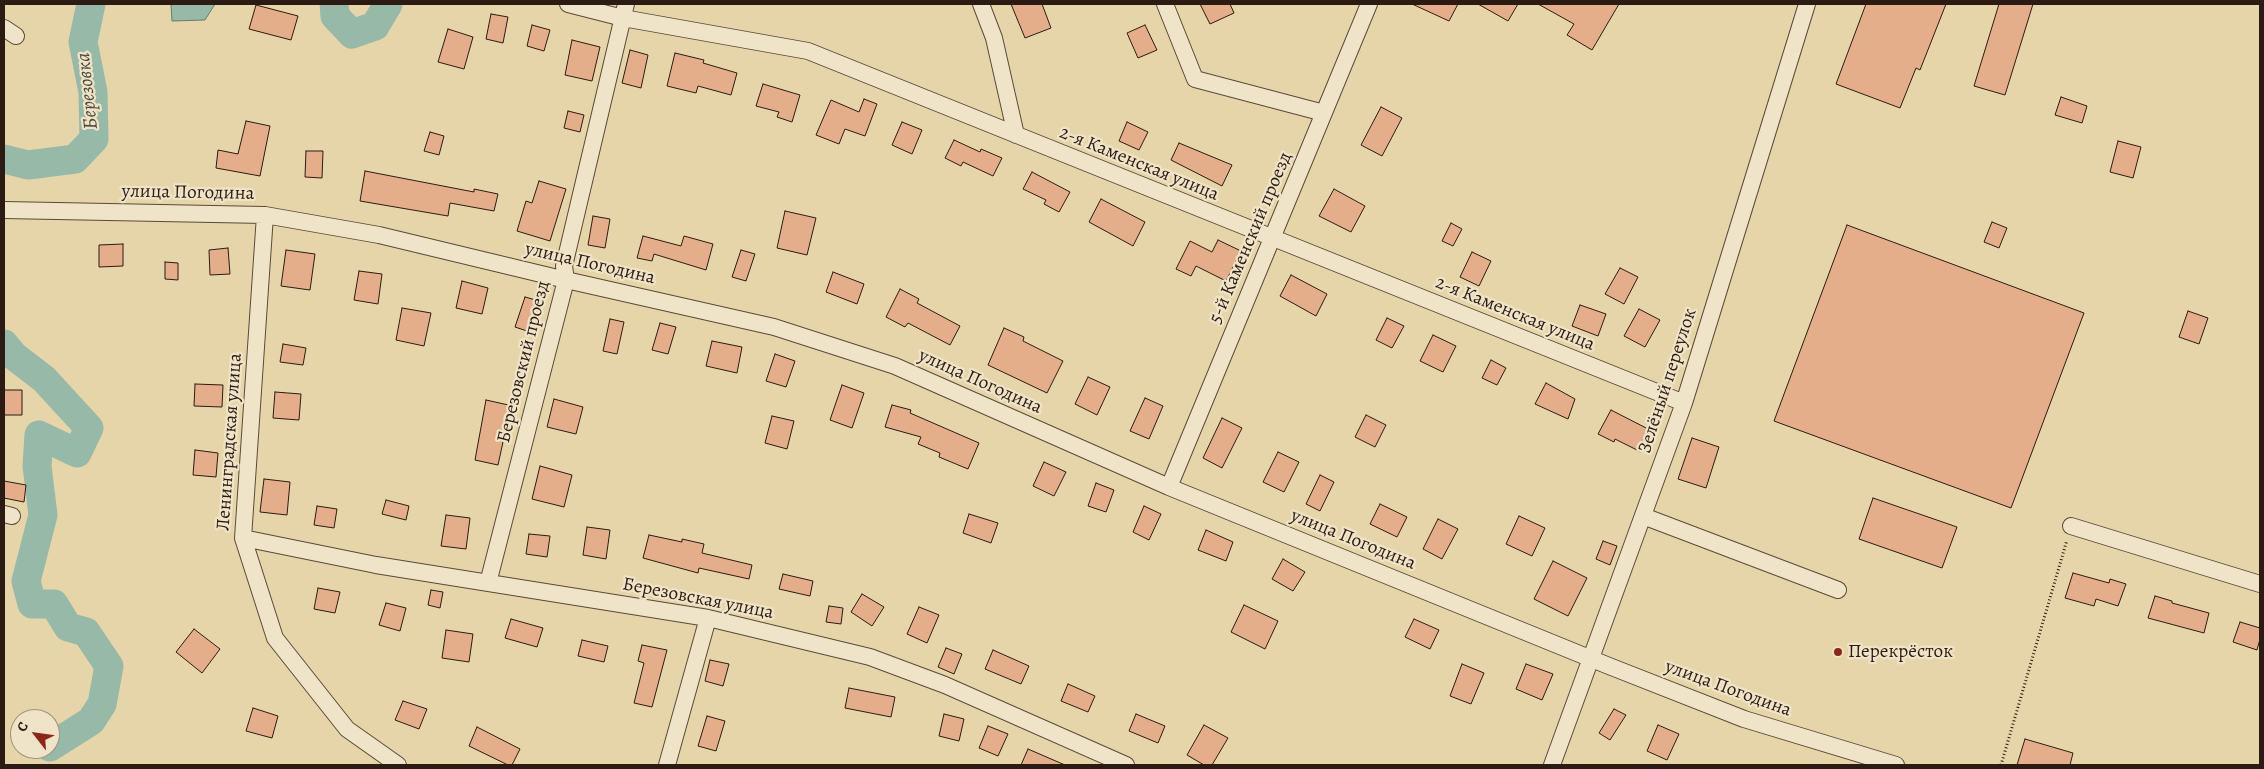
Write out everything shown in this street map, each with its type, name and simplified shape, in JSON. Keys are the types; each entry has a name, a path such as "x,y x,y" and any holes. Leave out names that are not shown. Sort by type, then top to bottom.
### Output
{"street":[{"name":"2-я Каменская улица","path":"568,4 624,11 808,51 1684,403"},
{"path":"981,4 994,38 1016,135"},
{"path":"1165,4 1194,79 1324,113"},
{"name":"Зелёный переулок","path":"1552,765 1684,403 1807,4"},
{"name":"5-й Каменский проезд","path":"1169,487 1324,113 1364,8"},
{"name":"Березовский проезд","path":"488,583 566,280 564,266 624,11"},
{"name":"улица Погодина","path":"4,210 265,215 379,234 566,280 774,326 895,366 1169,487 1744,719 1896,765"},
{"name":"Ленинградская улица","path":"265,215 243,538 275,638 347,729 398,765"},
{"path":"1643,516 1838,590"},
{"path":"2071,526 2260,584"},
{"name":"Березовская улица","path":"243,538 376,565 708,618 870,657 945,685 1126,765"},
{"path":"667,765 708,618"}],"path":[{"path":"2001,765 2071,526"}],"shaded area":[{"path":"171,4 215,4 205,20 172,21"}],"building":[{"path":"1011,4 1042,4 1051,28 1025,38"},
{"path":"1200,4 1230,4 1234,13 1210,24"},
{"path":"1412,4 1458,4 1449,21"},
{"path":"1478,4 1518,4 1508,21"},
{"path":"1538,4 1619,4 1592,50 1567,35 1574,24"},
{"path":"1866,4 1946,4 1920,70 1916,68 1900,108 1836,84"},
{"path":"1999,4 2033,4 2005,95 1974,86"},
{"path":"256,5 298,16 291,40 249,29"},
{"path":"491,14 508,17 503,43 486,39"},
{"path":"532,25 550,30 544,51 527,46"},
{"path":"1145,25 1157,50 1138,58 1127,33"},
{"path":"448,29 473,37 464,69 438,62"},
{"path":"572,40 600,47 592,81 565,75"},
{"path":"630,50 648,55 641,88 622,83"},
{"path":"675,53 704,60 703,63 737,73 731,95 698,86 696,93 667,86"},
{"path":"763,84 800,95 792,122 777,117 779,112 756,106"},
{"path":"2061,97 2087,106 2082,123 2055,115"},
{"path":"864,99 877,104 865,136 845,129 839,144 816,135 831,100 859,112"},
{"path":"1381,107 1402,118 1382,156 1361,145"},
{"path":"568,111 584,115 580,132 564,128"},
{"path":"246,121 270,126 260,176 216,168 218,150 238,154"},
{"path":"902,122 922,130 912,154 892,145"},
{"path":"1127,122 1148,132 1139,150 1119,141"},
{"path":"430,132 444,136 439,155 424,151"},
{"path":"954,140 980,152 981,149 1002,158 993,176 963,162 961,166 945,158"},
{"path":"2118,141 2141,147 2133,178 2110,172"},
{"path":"1179,143 1232,165 1222,186 1171,160"},
{"path":"306,151 323,151 322,178 305,177"},
{"path":"365,171 474,192 474,189 498,194 494,211 450,203 448,216 360,201"},
{"path":"1032,172 1070,192 1059,212 1044,204 1046,200 1023,189"},
{"path":"539,181 566,189 550,241 517,231 526,201 532,203"},
{"path":"1334,189 1365,206 1351,232 1319,216"},
{"path":"1101,199 1145,222 1133,246 1089,222"},
{"path":"785,211 816,218 807,255 777,248"},
{"path":"593,216 610,219 605,248 588,245"},
{"path":"1992,222 2007,228 1999,248 1984,242"},
{"path":"1451,223 1462,229 1453,246 1442,241"},
{"path":"1847,225 2084,313 2011,508 1774,421"},
{"path":"643,236 681,246 684,236 713,244 706,270 654,254 652,261 637,258"},
{"path":"1218,240 1241,251 1226,281 1196,266 1191,276 1176,269 1190,241 1212,252"},
{"path":"123,244 123,266 99,267 99,245"},
{"path":"228,248 230,274 210,275 209,250"},
{"path":"286,250 315,254 310,290 281,286"},
{"path":"741,250 755,254 746,281 732,277"},
{"path":"1472,252 1491,261 1479,286 1460,277"},
{"path":"165,262 178,263 178,280 165,279"},
{"path":"1620,268 1638,277 1624,304 1605,294"},
{"path":"359,271 382,274 378,304 354,300"},
{"path":"833,272 864,284 857,304 826,292"},
{"path":"1291,275 1327,294 1316,316 1280,296"},
{"path":"462,281 488,288 482,314 456,308"},
{"path":"900,289 919,299 917,303 960,326 950,345 908,323 905,327 886,317"},
{"path":"525,297 543,302 533,333 515,327"},
{"path":"1580,305 1606,314 1598,336 1572,326"},
{"path":"402,308 431,313 424,346 396,340"},
{"path":"1639,309 1660,320 1645,347 1624,336"},
{"path":"2188,311 2208,318 2199,344 2179,337"},
{"path":"1387,318 1404,326 1392,348 1376,340"},
{"path":"610,319 624,322 617,354 603,351"},
{"path":"660,323 676,327 668,354 652,350"},
{"path":"1004,328 1024,337 1023,341 1063,361 1047,393 988,365"},
{"path":"1433,335 1456,346 1443,372 1420,361"},
{"path":"712,341 742,347 737,373 706,366"},
{"path":"283,344 306,348 303,365 280,362"},
{"path":"775,354 795,361 786,387 766,381"},
{"path":"1491,360 1506,368 1497,385 1482,378"},
{"path":"1088,377 1110,387 1097,415 1075,404"},
{"path":"1546,383 1575,399 1568,419 1535,404"},
{"path":"195,384 223,385 222,407 194,406"},
{"path":"842,385 864,393 852,428 830,420"},
{"path":"4,390 22,390 22,415 4,415"},
{"path":"275,392 301,394 299,420 273,418"},
{"path":"1145,398 1163,406 1149,439 1130,431"},
{"path":"554,399 583,407 576,434 547,427"},
{"path":"486,400 513,406 510,419 508,419 498,465 475,460"},
{"path":"892,405 911,410 910,413 979,443 968,469 939,457 940,453 918,444 921,437 885,427"},
{"path":"1611,410 1652,431 1641,452 1615,439 1614,442 1598,434"},
{"path":"1366,415 1386,425 1375,447 1355,437"},
{"path":"772,416 794,421 787,449 765,443"},
{"path":"1222,418 1242,428 1222,468 1203,458"},
{"path":"1692,438 1719,447 1706,488 1678,479"},
{"path":"195,450 218,453 216,477 193,475"},
{"path":"1278,452 1299,462 1284,492 1263,482"},
{"path":"1044,462 1066,472 1054,496 1033,486"},
{"path":"540,466 572,475 564,507 532,499"},
{"path":"1320,475 1334,482 1320,511 1306,504"},
{"path":"264,479 290,482 287,515 260,512"},
{"path":"4,481 26,485 24,502 4,498"},
{"path":"1096,483 1114,490 1106,512 1088,506"},
{"path":"1873,498 1957,527 1942,568 1859,539"},
{"path":"386,500 409,506 406,520 382,514"},
{"path":"1380,504 1407,517 1397,537 1370,524"},
{"path":"317,506 337,509 334,528 314,525"},
{"path":"1144,506 1161,514 1149,540 1133,532"},
{"path":"969,514 998,523 991,543 963,533"},
{"path":"446,515 470,518 466,549 441,546"},
{"path":"1519,516 1545,528 1532,556 1506,544"},
{"path":"1438,519 1458,529 1442,559 1423,549"},
{"path":"587,527 610,530 606,559 583,555"},
{"path":"1206,530 1233,542 1226,561 1198,550"},
{"path":"529,534 550,536 547,557 526,554"},
{"path":"649,535 682,542 682,539 704,544 702,553 752,565 749,579 699,568 698,573 643,558"},
{"path":"1603,541 1617,546 1610,565 1596,559"},
{"path":"1283,559 1305,572 1293,591 1272,579"},
{"path":"1553,561 1587,578 1568,616 1534,599"},
{"path":"2073,573 2109,583 2110,579 2126,584 2118,606 2096,599 2094,606 2065,598"},
{"path":"783,574 813,581 810,596 779,589"},
{"path":"318,588 340,592 335,613 314,609"},
{"path":"431,590 443,592 440,608 428,605"},
{"path":"862,594 884,607 872,626 851,612"},
{"path":"2155,596 2172,601 2172,603 2209,613 2204,633 2148,618"},
{"path":"386,603 406,608 400,631 379,625"},
{"path":"1244,605 1278,621 1265,649 1231,632"},
{"path":"829,606 843,608 841,624 826,622"},
{"path":"919,607 939,615 927,643 907,634"},
{"path":"511,619 543,628 537,647 505,638"},
{"path":"1414,619 1439,630 1430,649 1405,637"},
{"path":"2240,622 2260,628 2257,650 2233,642"},
{"path":"194,629 220,649 202,673 176,652"},
{"path":"446,630 473,634 469,662 442,658"},
{"path":"582,640 608,646 604,662 578,656"},
{"path":"642,645 667,650 652,707 634,703 644,663 638,661"},
{"path":"946,648 962,654 954,674 938,667"},
{"path":"993,650 1029,666 1021,684 985,669"},
{"path":"710,660 729,664 723,686 705,681"},
{"path":"1462,664 1484,673 1471,704 1450,696"},
{"path":"1526,664 1553,674 1542,700 1516,689"},
{"path":"1068,684 1095,696 1088,712 1061,701"},
{"path":"849,688 895,697 891,717 845,708"},
{"path":"403,701 427,709 419,729 395,720"},
{"path":"253,708 278,716 272,738 246,731"},
{"path":"1614,709 1626,715 1610,740 1599,733"},
{"path":"944,714 964,719 959,741 939,736"},
{"path":"1136,714 1165,726 1158,743 1129,731"},
{"path":"707,716 725,721 716,751 698,746"},
{"path":"1204,725 1228,738 1212,765 1204,765 1187,755"},
{"path":"1658,725 1679,734 1667,760 1647,751"},
{"path":"988,726 1008,734 998,756 979,748"},
{"path":"477,727 520,749 512,765 508,765 469,746"},
{"path":"2025,739 2073,753 2070,765 2017,765"},
{"path":"1028,749 1065,765 1021,765"}],"waterway":[{"name":"Березовка","path":"4,159 28,165 75,159 94,139 93,92 83,42 91,4"},
{"name":"Березовка","path":"334,4 335,16 352,34 375,26 388,4"},
{"name":"Березовка","path":"4,344 14,356 44,379 89,428 77,453 39,435 37,466 43,515 26,581 32,604 54,604 68,627 86,632 109,666 102,704 91,721 60,741"}],"place":[{"name":"Перекрёсток","path":"1838,652"}]}
